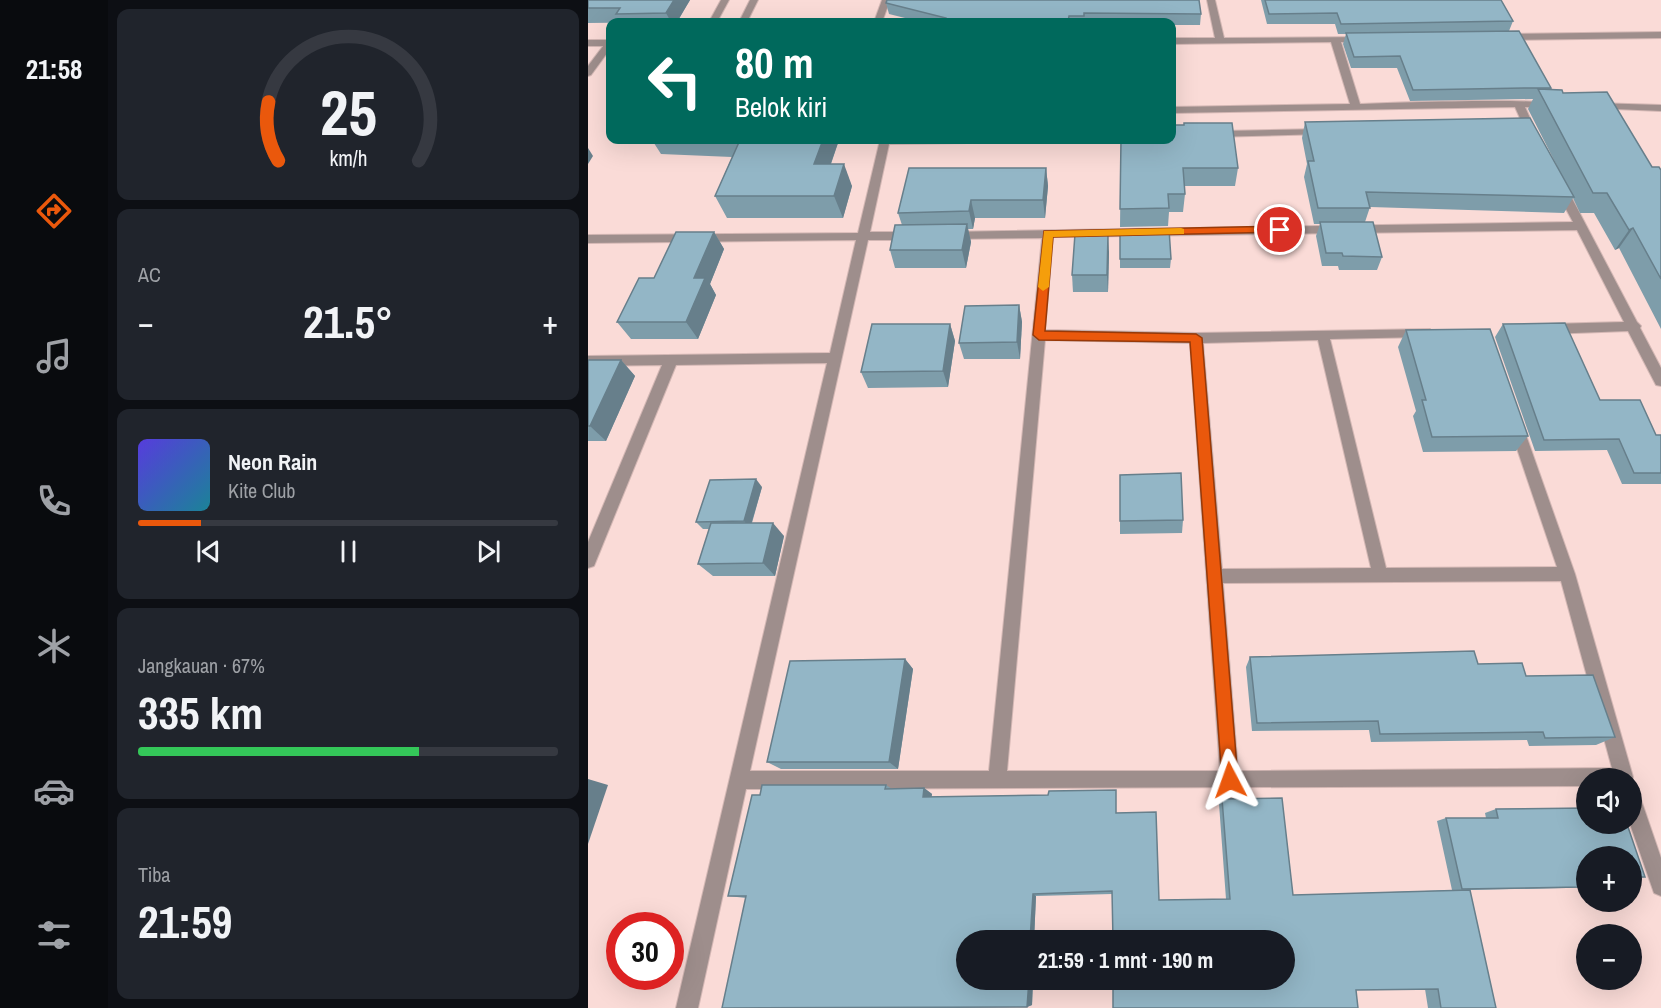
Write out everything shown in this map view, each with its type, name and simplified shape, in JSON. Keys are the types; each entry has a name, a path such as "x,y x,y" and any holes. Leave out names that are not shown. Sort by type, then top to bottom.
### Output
{"street":[{"path":"715,18 725,0"},
{"path":"745,18 754,0"},
{"path":"879,18 886,0"},
{"path":"1211,0 1220,40"},
{"path":"1487,37 1661,35"},
{"path":"1335,39 1356,107"},
{"path":"1176,41 1370,39"},
{"path":"588,43 606,44"},
{"path":"588,73 606,49"},
{"path":"1520,104 1522,128 1539,147"},
{"path":"1176,110 1520,104 1660,109"},
{"path":"1176,135 1338,132"},
{"path":"687,1008 884,144"},
{"path":"1555,177 1635,326 1661,381"},
{"path":"588,239 1581,225"},
{"path":"997,780 1048,233"},
{"path":"1530,330 1635,326"},
{"path":"1039,335 1196,338 1438,332"},
{"path":"1323,335 1380,574"},
{"path":"1196,338 1230,780"},
{"path":"588,361 836,358"},
{"path":"588,561 671,360"},
{"path":"1510,408 1567,574 1621,768"},
{"path":"1215,576 1567,574"},
{"path":"740,780 1576,778"},
{"path":"1642,830 1661,886"}],"building":[{"path":"588,0 674,0 666,13 616,14 620,8 588,8"},
{"path":"887,0 1199,0 1201,14 1084,13 1084,16 1069,16 1069,18 946,18 886,3"},
{"path":"1265,0 1501,0 1513,21 1341,24 1337,13 1269,14"},
{"path":"1519,31 1551,88 1413,90 1400,56 1354,57 1346,33"},
{"path":"1538,89 1562,90 1563,93 1607,92 1652,167 1659,167 1661,170 1661,279 1633,228 1629,230 1607,193 1593,193"},
{"path":"1530,118 1574,197 1366,192 1370,208 1318,208 1308,161 1314,161 1305,122"},
{"path":"1184,123 1232,123 1238,168 1183,168 1185,194 1168,194 1169,208 1120,209 1121,144 1176,144 1176,125 1184,125"},
{"path":"738,144 822,144 814,164 844,164 834,196 715,196"},
{"path":"909,168 1046,168 1043,200 971,200 969,211 898,213"},
{"path":"1320,222 1373,222 1382,257 1326,253"},
{"path":"967,224 962,250 890,250 895,225"},
{"path":"1169,229 1171,259 1120,259 1120,230"},
{"path":"676,232 714,232 694,278 705,278 686,322 617,322 639,278 654,278"},
{"path":"1075,234 1108,234 1107,275 1072,275"},
{"path":"1019,305 1017,342 959,343 965,306"},
{"path":"1565,323 1600,400 1640,400 1656,435 1661,435 1661,473 1634,473 1619,439 1544,440 1503,324"},
{"path":"872,324 950,324 943,371 861,372"},
{"path":"1490,329 1528,436 1432,437 1422,400 1426,400 1406,330"},
{"path":"588,360 621,360 590,426 588,426"},
{"path":"1181,473 1183,520 1120,521 1120,475"},
{"path":"756,479 744,521 696,522 710,480"},
{"path":"711,523 773,523 763,563 698,564"},
{"path":"1474,651 1478,664 1522,663 1526,676 1593,675 1615,737 1545,738 1543,732 1380,734 1378,721 1257,723 1250,657"},
{"path":"905,659 889,762 767,762 790,661"},
{"path":"762,785 886,785 885,789 924,788 923,797 1048,795 1049,791 1116,790 1116,813 1156,812 1159,900 1230,899 1222,799 1282,798 1293,895 1470,890 1496,1008 1441,1008 1438,989 1356,990 1358,1008 1113,1008 1113,990 1295,990 1295,930 1113,930 1112,891 1033,894 1031,930 956,930 956,990 1028,990 1027,1007 722,1008 746,896 728,896 752,795 760,795"},
{"path":"1576,808 1576,834 1630,834 1634,846 1576,846 1576,887 1462,889 1446,818 1498,818 1496,809"}],"slow traffic":[{"path":"1043,287 1048,233 1181,231"}],"route":[{"path":"1230,780 1196,338 1039,335 1048,233 1280,230"}]}
